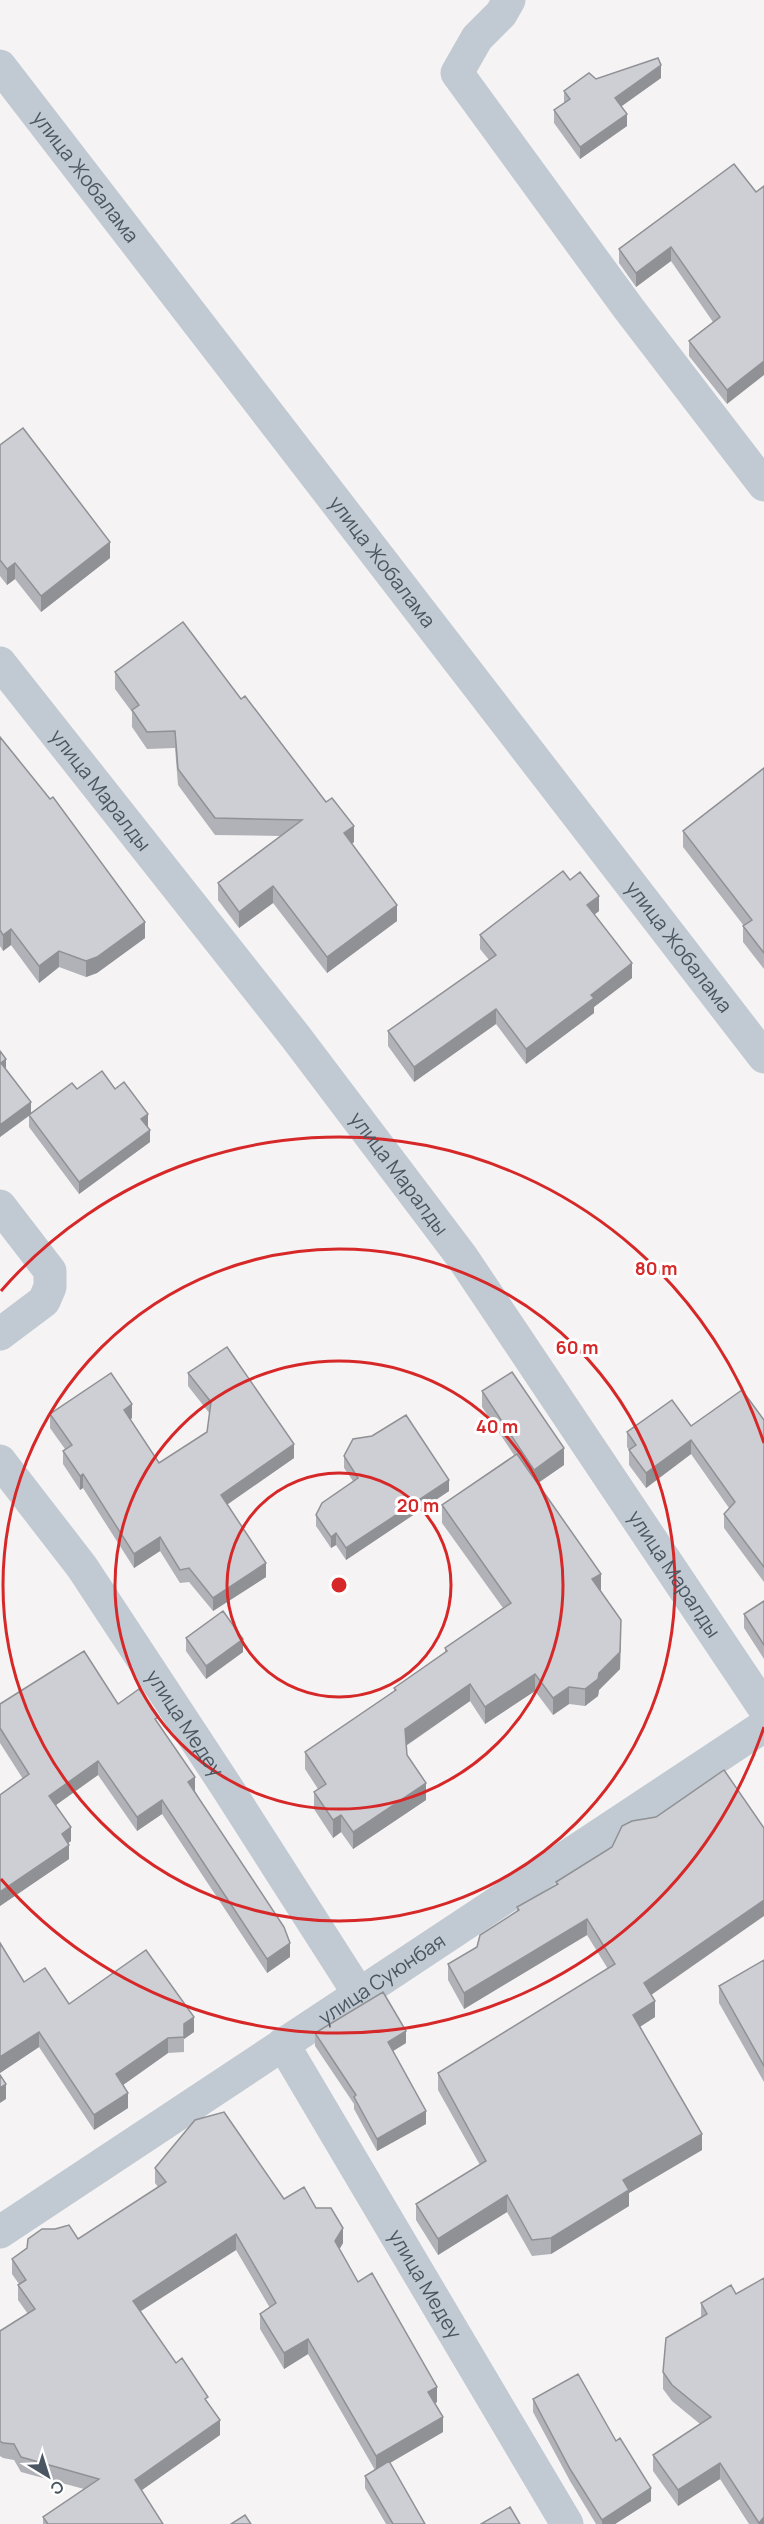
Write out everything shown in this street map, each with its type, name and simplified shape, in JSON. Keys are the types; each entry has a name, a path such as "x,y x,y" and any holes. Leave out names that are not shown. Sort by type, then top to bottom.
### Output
{"street":[{"path":"509,0 501,14 477,38 457,73 629,309 764,485"},
{"name":"улица Жобалама","path":"0,66 764,1057"},
{"name":"улица Маралды","path":"0,663 288,1027 462,1257 764,1708"},
{"path":"0,1206 50,1271 50,1287 44,1301 0,1334"},
{"name":"улица Медеу","path":"0,1461 82,1567 220,1776 359,1994"},
{"name":"улица Суюнбая","path":"0,2232 764,1726"},
{"name":"улица Медеу","path":"284,2044 567,2524"}],"building":[{"path":"658,58 661,65 615,98 627,114 580,147 554,110 570,99 564,91 589,73 596,79"},
{"path":"734,164 756,192 764,186 764,361 727,390 689,341 720,317 671,247 636,273 619,249"},
{"path":"23,428 110,542 41,596 15,563 7,569 0,560 0,445"},
{"path":"183,622 241,699 245,696 326,802 332,798 354,826 344,833 397,905 327,957 273,886 239,912 218,883 302,820 215,818 178,769 175,731 147,732 132,710 139,705 115,672"},
{"path":"0,737 50,799 53,797 145,922 97,957 86,961 59,951 39,966 11,929 3,935 0,930"},
{"path":"764,768 764,953 743,926 752,920 683,831"},
{"path":"563,871 570,880 580,872 599,896 587,905 632,963 591,995 594,998 526,1049 496,1009 414,1067 388,1031 496,955 480,935"},
{"path":"0,1051 6,1059 1,1063 31,1102 0,1125"},
{"path":"102,1071 115,1089 124,1082 148,1114 141,1119 150,1130 79,1182 29,1115 72,1083 77,1089"},
{"path":"227,1347 294,1444 221,1495 266,1563 213,1598 189,1568 180,1570 160,1537 134,1554 83,1474 80,1476 63,1451 72,1445 50,1414 111,1373 132,1404 124,1410 159,1463 207,1432 211,1402 188,1373"},
{"path":"512,1372 564,1448 534,1470 482,1391"},
{"path":"742,1390 764,1420 764,1567 724,1514 735,1502 691,1440 646,1473 629,1450 636,1445 627,1432 672,1400 691,1426"},
{"path":"406,1415 449,1480 346,1548 336,1533 331,1537 316,1515 322,1503 358,1478 344,1456 353,1439 372,1436"},
{"path":"517,1454 601,1574 592,1579 621,1620 620,1652 599,1673 598,1679 585,1689 569,1687 553,1698 535,1674 485,1707 470,1684 405,1729 407,1755 426,1783 353,1832 341,1815 333,1820 314,1792 326,1784 305,1752 396,1690 394,1688 447,1651 445,1648 511,1603 442,1505"},
{"path":"764,1601 764,1645 744,1614"},
{"path":"223,1611 243,1639 206,1666 186,1638"},
{"path":"84,1651 118,1704 139,1689 159,1717 155,1719 195,1777 188,1782 284,1927 290,1943 267,1959 162,1800 137,1817 98,1761 49,1796 71,1827 62,1834 69,1845 0,1892 0,1795 29,1774 0,1728 0,1704"},
{"path":"724,1770 764,1828 764,1900 644,1983 655,2001 633,2015 702,2134 623,2180 629,2190 551,2238 532,2240 507,2195 438,2239 416,2204 486,2161 438,2073 615,1964 587,1919 464,1993 448,1964 477,1947 480,1935 519,1910 517,1907 558,1884 556,1882 612,1847 622,1826 632,1821 656,1817"},
{"path":"0,1943 24,1982 45,1968 69,2004 146,1950 194,2017 184,2024 184,2037 168,2038 116,2074 128,2093 94,2115 39,2032 0,2057"},
{"path":"764,1960 764,2066 719,1986"},
{"path":"383,1992 406,2031 388,2042 426,2111 377,2139 354,2097 356,2095 315,2033"},
{"path":"0,2075 6,2084 0,2088"},
{"path":"224,2112 284,2199 304,2187 316,2208 331,2208 343,2228 335,2241 358,2282 372,2273 437,2387 428,2392 443,2417 376,2456 308,2339 284,2353 260,2314 276,2303 236,2234 133,2301 176,2363 182,2358 208,2397 205,2399 220,2420 135,2480 163,2524 48,2524 43,2517 99,2479 21,2457 14,2444 0,2441 0,2331 35,2309 18,2285 26,2280 12,2259 27,2248 28,2239 42,2229 55,2229 69,2225 78,2239 166,2182 155,2168 195,2120"},
{"path":"764,2278 764,2517 759,2523 720,2463 678,2490 653,2455 711,2417 672,2385 663,2372 666,2338 707,2314 701,2303 731,2285 736,2294"},
{"path":"578,2374 616,2441 620,2438 651,2488 602,2520 570,2469 533,2399"},
{"path":"389,2461 425,2524 393,2524 365,2476"},
{"path":"510,2507 520,2524 481,2524"},
{"path":"245,2515 251,2524 231,2524"}]}
